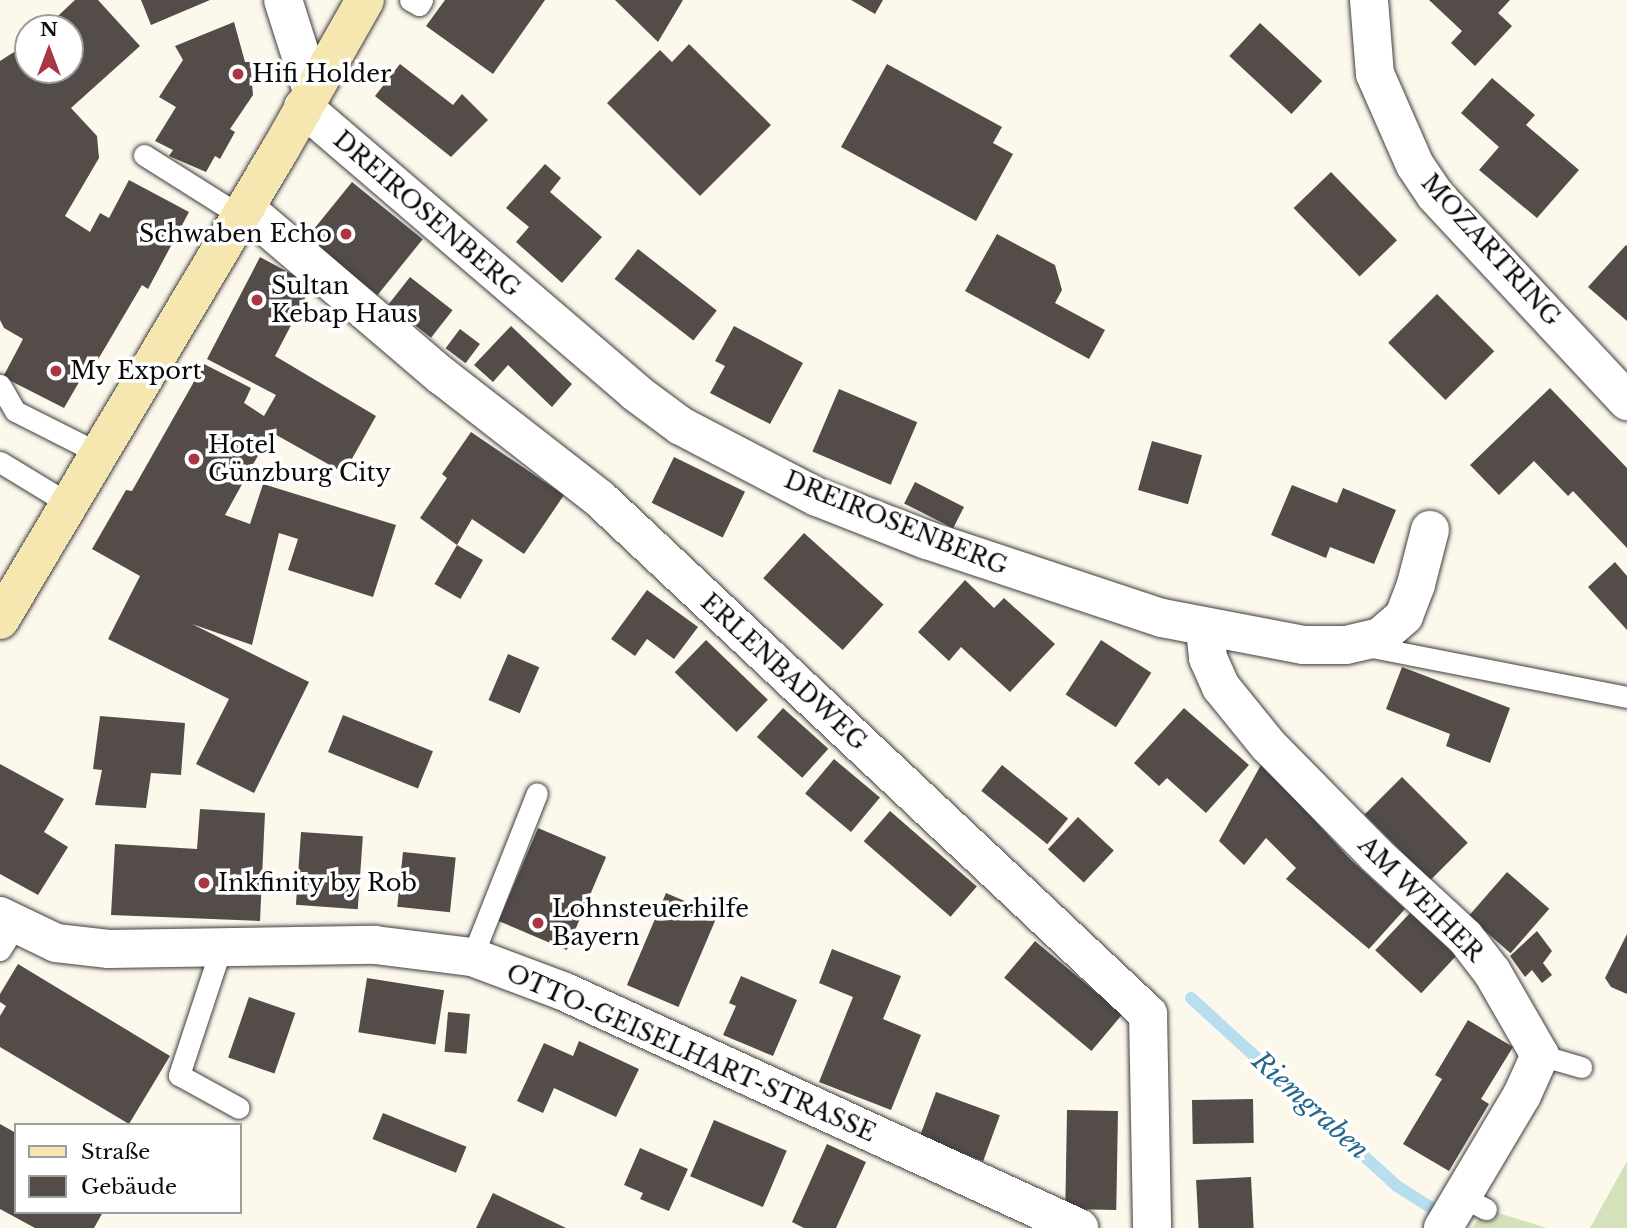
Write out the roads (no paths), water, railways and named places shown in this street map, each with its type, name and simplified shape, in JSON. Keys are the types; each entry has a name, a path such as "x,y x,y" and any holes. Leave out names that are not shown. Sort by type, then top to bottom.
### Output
{"street":[{"path":"283,0 307,99"},
{"name":"MOZARTRING","path":"1369,0 1375,74 1415,165 1435,195 1627,401"},
{"path":"0,620 243,212 357,3"},
{"name":"DREIROSENBERG","path":"307,99 635,392 681,426 817,498 1003,567 1130,609 1205,629 1303,645 1355,643 1380,637 1404,615 1416,584 1430,530"},
{"name":"ERLENBADWEG","path":"243,212 442,376 600,499 1148,1013 1152,1228"},
{"name":"AM WEIHER","path":"1205,629 1208,658 1220,687 1268,745 1376,855 1465,937 1492,972 1539,1055"},
{"name":"OTTO-GEISELHART-STRASSE","path":"5,930 56,943 109,949 375,944 472,957 565,992 1079,1228"},
{"path":"1463,1210 1522,1095 1539,1055"}],"lane":[{"path":"410,0 419,5 422,0"},
{"path":"144,155 243,212"},
{"path":"0,385 15,411 98,453"},
{"path":"0,462 68,504"},
{"name":"DREIROSENBERG","path":"1355,643 1627,696"},
{"path":"472,957 537,793"},
{"path":"221,948 179,1075 239,1108"},
{"path":"1539,1055 1581,1067"}],"waterway":[{"name":"Riemgraben","path":"1191,998 1397,1186 1433,1209"}],"place":[{"name":"Hifi Holder","path":"238,74"},
{"name":"Schwaben Echo","path":"346,234"},
{"name":"Sultan Kebap Haus","path":"257,300"},
{"name":"My Export","path":"56,371"},
{"name":"Hotel Günzburg City","path":"194,459"},
{"name":"Inkfinity by Rob","path":"204,883"},
{"name":"Lohnsteuerhilfe Bayern","path":"538,923"}]}
